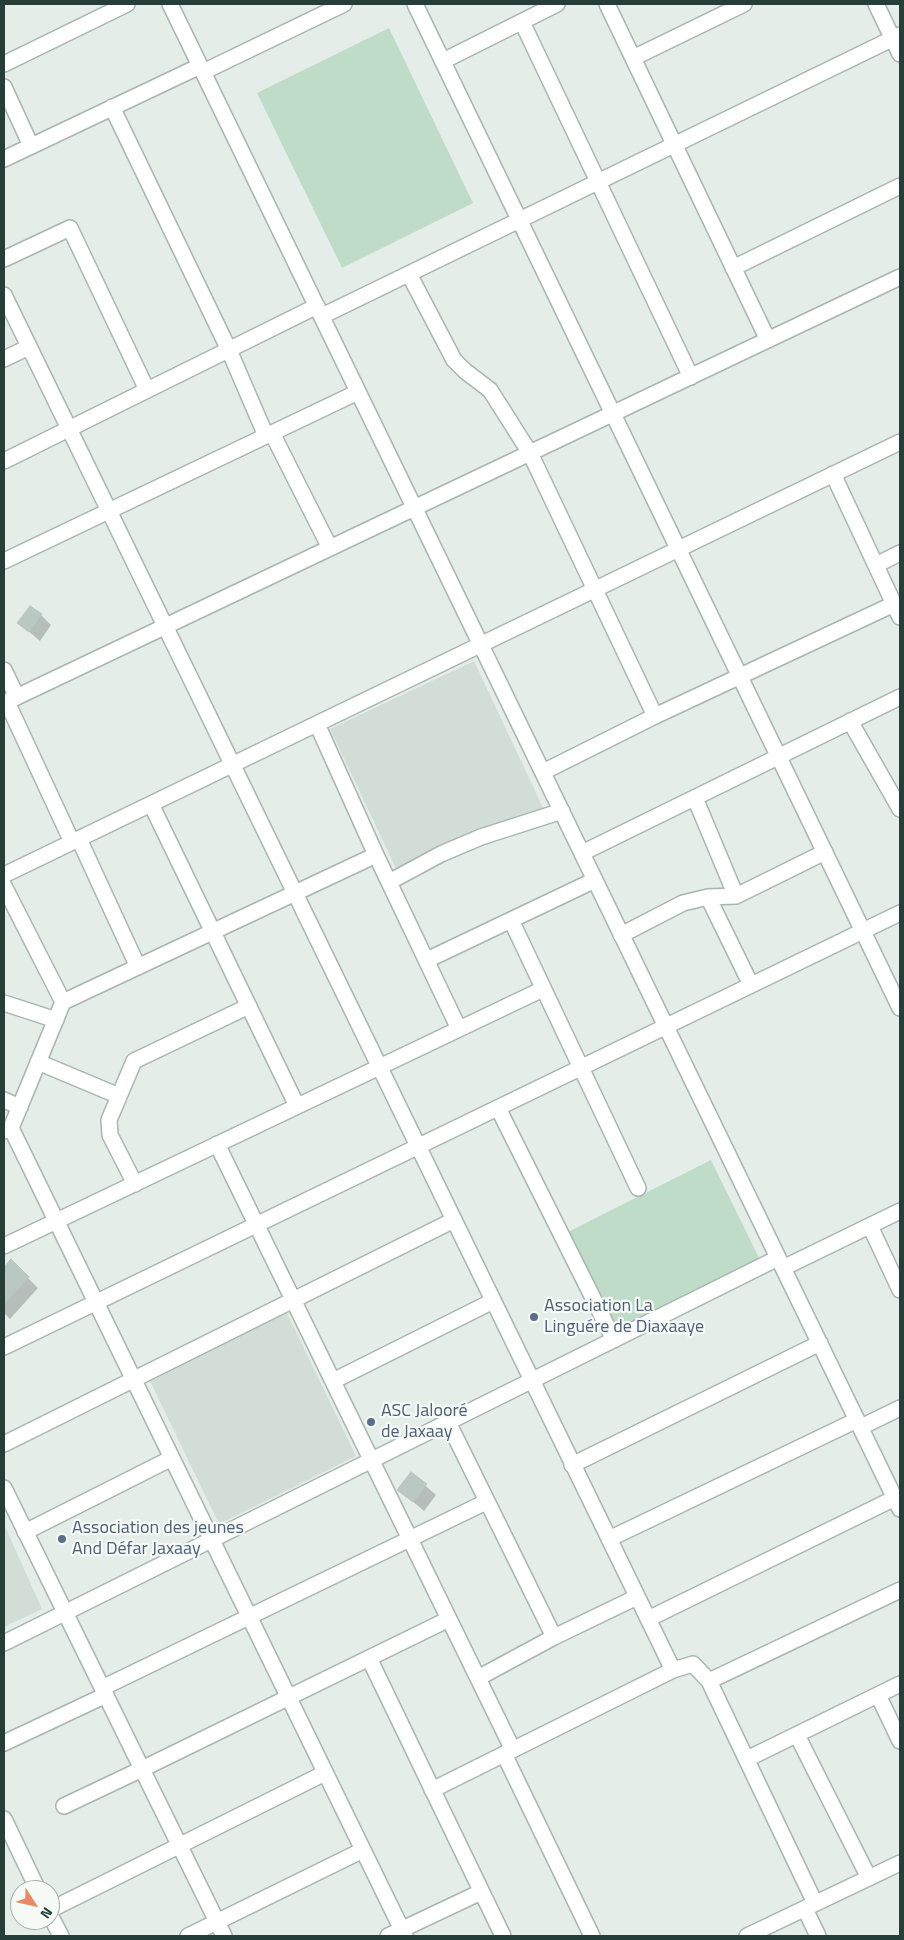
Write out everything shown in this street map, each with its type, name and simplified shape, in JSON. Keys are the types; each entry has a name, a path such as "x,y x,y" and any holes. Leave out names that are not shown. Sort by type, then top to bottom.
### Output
{"street":[{"path":"4,64 127,4"},
{"path":"170,4 898,1504 648,1619"},
{"path":"4,159 112,107 202,69 344,4"},
{"path":"415,4 900,1008"},
{"path":"443,61 558,4"},
{"path":"607,4 768,340"},
{"path":"633,58 744,4"},
{"path":"876,4 897,37 900,54"},
{"path":"522,22 691,377"},
{"path":"4,461 229,350 409,274 897,37"},
{"path":"4,87 31,146"},
{"path":"112,107 269,434 330,548"},
{"path":"733,268 900,186"},
{"path":"4,259 70,228 148,390"},
{"path":"409,274 454,360 490,390 530,453 655,716"},
{"path":"9,701 900,277"},
{"path":"4,295 672,1670"},
{"path":"4,359 29,347"},
{"path":"4,561 358,392"},
{"path":"4,875 900,442"},
{"path":"543,772 655,716 897,610 833,474"},
{"path":"876,565 900,553"},
{"path":"4,670 9,701 138,967"},
{"path":"582,853 900,696"},
{"path":"850,722 900,809"},
{"path":"317,724 376,855 459,1029"},
{"path":"694,798 736,896"},
{"path":"151,804 297,1106"},
{"path":"389,882 440,854 562,811"},
{"path":"621,935 682,903 708,897 736,896 825,852"},
{"path":"376,855 63,1002 20,1107 7,1130 56,1221 363,1850 398,1934 481,1892"},
{"path":"427,960 595,880"},
{"path":"4,886 63,1002"},
{"path":"708,897 751,985"},
{"path":"4,1347 900,913"},
{"path":"510,920 638,1188"},
{"path":"4,1246 543,989"},
{"path":"4,1003 56,1020"},
{"path":"135,1184 110,1135 109,1120 134,1060 248,1006"},
{"path":"38,1062 119,1096"},
{"path":"4,1100 20,1107"},
{"path":"498,1108 614,1340"},
{"path":"218,1144 478,1678 508,1752 592,1936"},
{"path":"4,1643 614,1340 781,1263 900,1212"},
{"path":"4,1444 454,1220"},
{"path":"870,1226 900,1290"},
{"path":"333,1381 493,1301"},
{"path":"572,1464 820,1343"},
{"path":"609,1539 859,1423 900,1408"},
{"path":"448,1422 554,1637"},
{"path":"25,1532 172,1458"},
{"path":"4,1488 221,1929"},
{"path":"4,1743 250,1618 486,1502"},
{"path":"709,1681 900,1590"},
{"path":"478,1678 554,1637 637,1598"},
{"path":"64,1806 449,1619"},
{"path":"369,1658 503,1936"},
{"path":"432,1790 672,1670 693,1664 709,1681 747,1759 810,1906 818,1936"},
{"path":"747,1759 900,1684"},
{"path":"878,1696 900,1741"},
{"path":"797,1735 869,1878"},
{"path":"60,1905 325,1773"},
{"path":"4,1819 33,1880"},
{"path":"188,1936 221,1929 363,1850"},
{"path":"746,1936 900,1863"}],"shaded area":[{"path":"474,661 545,812 402,881 330,729"},
{"path":"286,1311 356,1456 219,1524 149,1379"},
{"path":"4,1524 42,1609 4,1627"}],"green space":[{"path":"389,28 473,203 342,268 257,93"},
{"path":"711,1160 760,1260 617,1331 568,1232"}],"building":[{"path":"30,606 42,614 29,632 17,623"},
{"path":"11,1259 29,1277 4,1304 4,1267"},
{"path":"411,1472 427,1484 413,1502 397,1490"}],"place":[{"name":"Association La Linguére de Diaxaaye","path":"534,1317"},
{"name":"ASC Jalooré de Jaxaay","path":"371,1422"},
{"name":"Association des jeunes And Défar Jaxaay","path":"62,1539"}]}
